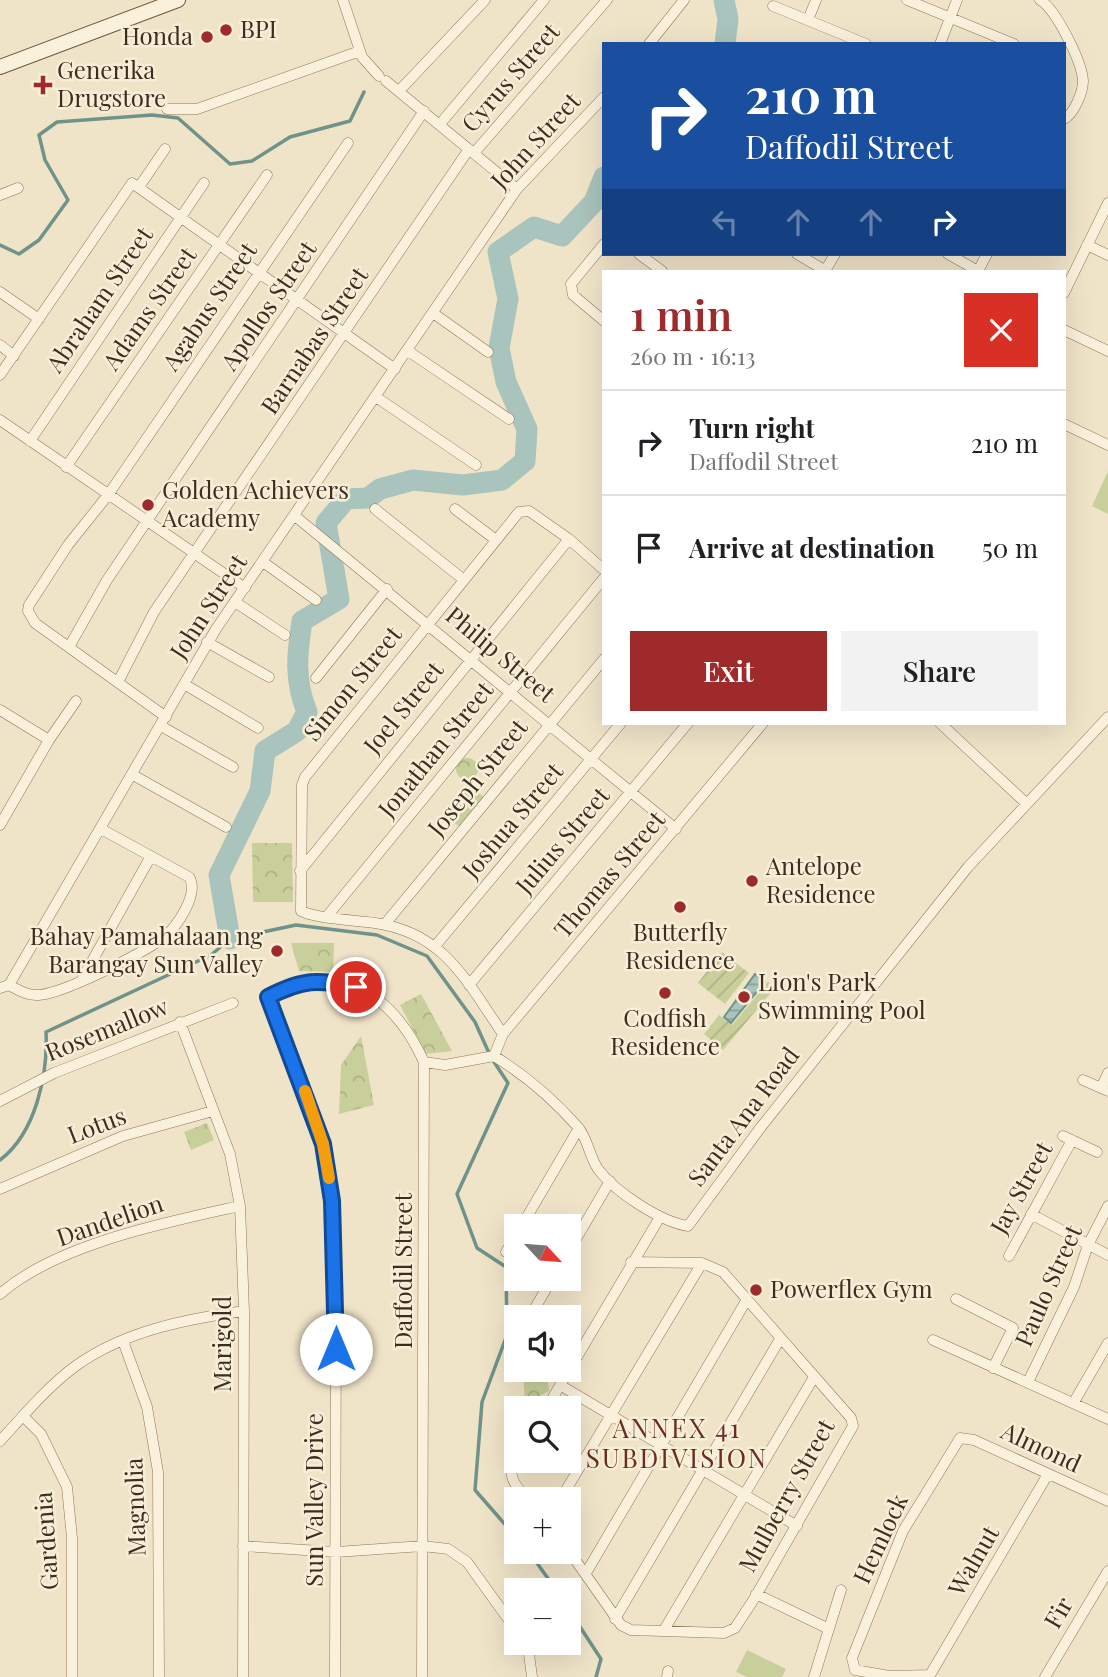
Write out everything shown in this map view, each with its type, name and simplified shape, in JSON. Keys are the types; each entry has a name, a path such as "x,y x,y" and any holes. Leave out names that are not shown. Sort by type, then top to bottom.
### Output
{"main road":[{"path":"0,67 178,0"}],"street":[{"path":"343,0 360,51 368,66 517,189"},
{"path":"399,91 485,0"},
{"path":"440,124 544,0"},
{"name":"Cyrus Street","path":"471,151 607,0"},
{"path":"651,42 684,0"},
{"path":"808,20 816,0"},
{"path":"907,0 1009,42"},
{"path":"941,42 957,0"},
{"path":"1040,0 1055,12 1065,42"},
{"path":"773,6 861,42"},
{"path":"1066,44 1083,79 1072,113 1066,118"},
{"path":"167,109 197,108 360,51"},
{"name":"John Street","path":"4,986 133,775 207,642 517,189 602,99"},
{"name":"Apollos Street","path":"69,647 107,580 424,111"},
{"name":"Agabus Street","path":"69,647 35,623 28,611 29,605 68,545 108,495 348,143"},
{"path":"0,375 136,185 165,149"},
{"name":"Barnabas Street","path":"118,682 155,612 471,151"},
{"name":"Adams Street","path":"66,467 268,175"},
{"name":"Abraham Street","path":"30,441 204,183"},
{"path":"136,185 180,219 221,245 395,369"},
{"path":"0,195 18,188"},
{"path":"1066,289 1108,203"},
{"path":"1087,245 1108,255"},
{"path":"602,246 571,284 573,295 602,319"},
{"path":"642,256 661,270"},
{"path":"800,256 824,270"},
{"path":"952,256 976,270"},
{"path":"0,292 39,319"},
{"path":"433,313 488,352"},
{"path":"1066,331 1108,351"},
{"path":"0,345 14,356"},
{"path":"408,351 509,419"},
{"path":"376,397 476,465"},
{"path":"0,420 245,588"},
{"path":"1066,425 1108,445"},
{"path":"375,509 464,580"},
{"path":"455,509 496,540"},
{"name":"Simon Street","path":"328,915 306,914 300,908 301,793 305,777 523,509 569,539"},
{"name":"Philip Street","path":"295,516 429,623 676,828"},
{"path":"569,539 602,568"},
{"name":"Joel Street","path":"299,872 569,539"},
{"path":"263,562 316,600"},
{"name":"Jonathan Street","path":"328,915 602,580"},
{"path":"316,678 387,589"},
{"path":"235,602 285,635"},
{"path":"207,642 269,677"},
{"path":"69,647 118,682 163,721 233,767"},
{"name":"Joseph Street","path":"385,924 602,662"},
{"path":"184,684 258,728"},
{"path":"0,825 49,740 76,701"},
{"path":"0,710 49,740"},
{"name":"Santa Ana Road","path":"494,1056 517,1070 579,1128 598,1169 610,1181 669,1222 688,1226 862,998 968,867 1108,717"},
{"name":"Joshua Street","path":"436,945 619,725"},
{"name":"Julius Street","path":"469,985 686,725"},
{"name":"Thomas Street","path":"494,1056 503,1034 761,725"},
{"path":"942,725 1027,804"},
{"path":"133,775 226,827"},
{"path":"4,986 27,994 40,995 81,981 160,940 173,929 192,890 189,877 101,829"},
{"path":"81,981 151,856"},
{"path":"328,915 385,924 414,933 436,945 469,985 503,1034"},
{"name":"Sun Valley Drive","path":"335,1677 336,1293 332,1201 323,1144 268,997 295,982 323,980 356,987 398,1015 425,1062"},
{"name":"Rosemallow","path":"0,1101 54,1073 233,1003"},
{"name":"Marigold","path":"180,1022 230,1154 240,1206 244,1311 243,1677"},
{"path":"425,1062 445,1065 494,1056"},
{"name":"Daffodil Street","path":"422,1677 425,1062"},
{"path":"1083,1080 1105,1090 1108,1073"},
{"name":"Lotus","path":"0,1189 123,1136 213,1111"},
{"path":"529,1214 579,1128"},
{"name":"Jay Street","path":"1009,1256 1068,1138 1097,1152"},
{"path":"581,1231 610,1181"},
{"name":"Dandelion","path":"0,1294 42,1268 110,1238 240,1206"},
{"name":"Paulo Street","path":"1028,1382 1074,1287 1088,1245 1108,1206"},
{"path":"1031,1214 1108,1255"},
{"path":"554,1396 660,1216"},
{"path":"631,1262 702,1263"},
{"path":"568,1487 702,1263"},
{"name":"Mulberry Street","path":"615,1619 631,1630 724,1633 734,1628 797,1526 853,1426 851,1419 723,1272 702,1263"},
{"path":"956,1299 1013,1328 993,1368"},
{"path":"586,1573 746,1301"},
{"path":"0,1441 78,1364 156,1328 244,1311"},
{"path":"579,1564 615,1619 780,1339"},
{"path":"933,1340 1108,1419"},
{"name":"Magnolia","path":"123,1341 147,1407 158,1472 159,1677"},
{"path":"1074,1402 1108,1343"},
{"path":"664,1630 814,1377"},
{"path":"561,1385 797,1526"},
{"name":"Gardenia","path":"23,1416 41,1434 67,1487 72,1538 72,1677"},
{"name":"Almond","path":"956,1441 965,1438 974,1440 1108,1501"},
{"name":"Hemlock","path":"937,1668 930,1675 889,1676 855,1670 852,1658 903,1531 956,1441"},
{"name":"Walnut","path":"937,1668 1048,1474"},
{"path":"243,1546 336,1552 423,1546 448,1549 467,1562 504,1613"},
{"name":"Fir","path":"1045,1677 1108,1571"},
{"path":"814,1677 827,1628 841,1590"},
{"path":"756,1594 809,1622 827,1628"},
{"path":"529,1655 532,1677"}],"green space":[{"path":"1108,471 1108,514 1092,506"},
{"path":"467,758 475,761 478,769 475,777 467,780 459,777 456,769 459,761"},
{"path":"468,785 484,797 460,826 445,820"},
{"path":"252,843 292,843 293,902 253,902"},
{"path":"291,943 334,943 333,972 299,971"},
{"path":"722,952 749,973 725,1004 698,983"},
{"path":"768,982 775,988 723,1050 704,1034 719,1015 732,1025"},
{"path":"421,994 452,1051 426,1054 400,1005"},
{"path":"361,1036 374,1105 339,1114 341,1065"},
{"path":"207,1123 214,1140 191,1150 184,1132"},
{"path":"524,1382 548,1382 549,1391 540,1396 525,1396"},
{"path":"747,1650 786,1669 782,1677 747,1677 736,1672"}],"water":[{"path":"755,974 765,982 731,1023 724,1017"}],"waterway":[{"path":"724,0 728,19 725,42"},
{"path":"0,245 19,254 39,240 68,200 45,160 39,135 57,122 152,115 178,118 230,164 252,161 290,137 350,121 364,92"},
{"path":"230,939 219,875 260,791 265,751 297,731 307,712 300,689 298,667 302,621 339,599 326,523 346,499 368,498 380,489 413,480 463,485 502,480 525,461 527,429 506,382 499,348 508,299 498,252 534,227 562,236 594,202 602,182"},
{"path":"0,1160 23,1135 31,1119 42,1084 46,1032 211,955 230,939 296,925 377,935 427,956 475,1022 489,1053"},
{"path":"494,1062 508,1083 457,1194 477,1248 506,1267 507,1335 482,1402 475,1490 504,1523"},
{"path":"538,1564 548,1578"},
{"path":"581,1628 601,1659 596,1677"}],"slow traffic":[{"path":"305,1091 323,1144 329,1178"}],"place":[{"name":"BPI","path":"226,30"},
{"name":"Honda","path":"207,37"},
{"name":"Generika Drugstore","path":"43,85"},
{"name":"Golden Achievers Academy","path":"148,505"},
{"name":"Antelope Residence","path":"752,881"},
{"name":"Butterfly Residence","path":"680,907"},
{"name":"Bahay Pamahalaan ng Barangay Sun Valley","path":"277,951"},
{"name":"Codfish Residence","path":"665,993"},
{"name":"Lion's Park Swimming Pool","path":"744,997"},
{"name":"Powerflex Gym","path":"756,1290"}],"district":[{"name":"ANNEX 41 SUBDIVISION","path":"677,1444"}],"route":[{"path":"336,1349 332,1201 323,1144 268,997 295,982 323,980 356,987"}]}
